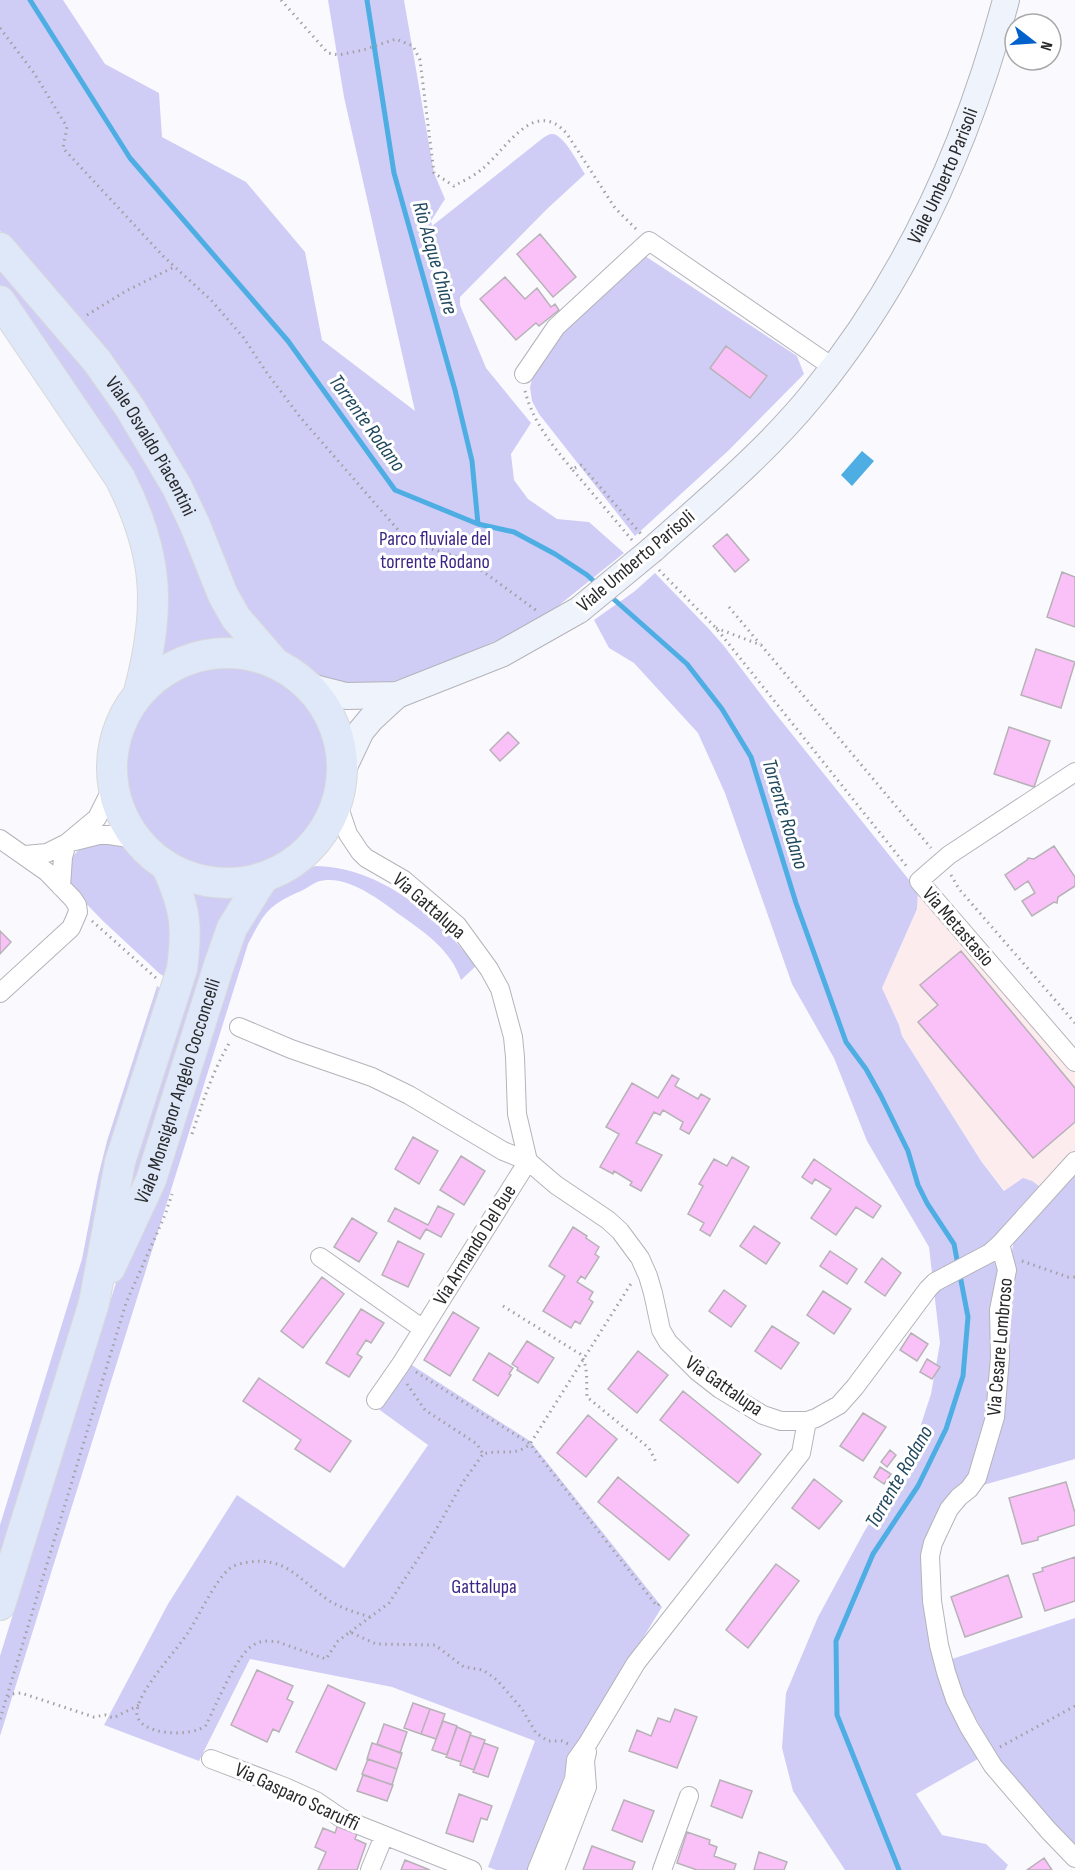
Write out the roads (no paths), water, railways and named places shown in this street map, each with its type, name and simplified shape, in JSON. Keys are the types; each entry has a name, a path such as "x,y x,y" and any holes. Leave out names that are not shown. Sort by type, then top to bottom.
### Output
{"main road":[{"name":"Viale Umberto Parisoli","path":"342,771 362,731 371,719 398,695 501,654 579,610 758,453 812,395 860,331 903,264 938,196 958,150 1006,0"},
{"name":"Viale Osvaldo Piacentini","path":"0,248 97,362 130,408 177,487 223,595 236,618 275,663"},
{"name":"Viale Osvaldo Piacentini","path":"0,301 120,477 134,506 149,558 154,612 149,656 139,692"},
{"path":"230,653 253,656 275,663 311,687 331,718 338,735 341,752 342,771 338,802 321,835 301,856 280,871 247,882 214,883 182,875 151,855 136,839 118,805 113,786 112,765 121,724 139,692 162,673 183,662 206,655 230,653"},
{"name":"Viale Umberto Parisoli","path":"311,687 346,696 398,695"},
{"name":"Viale Monsignor Angelo Cocconcelli","path":"0,1605 94,1303 120,1162 182,969 186,942 185,915 168,867"},
{"name":"Viale Monsignor Angelo Cocconcelli","path":"94,1303 150,1180 232,928 263,878"}],"street":[{"path":"524,375 556,327 649,241 834,368"},
{"name":"Via Metastasio","path":"1075,772 942,861 919,881 1075,1062"},
{"path":"61,887 63,857 67,843 97,818 113,786"},
{"name":"Via Gattalupa","path":"338,802 348,834 360,852 366,858 404,880 457,926 470,941 500,989 513,1037 517,1114 528,1161"},
{"path":"25,855 47,853 67,843 99,835 136,839"},
{"path":"0,839 47,872 77,904 78,912 71,928 0,993"},
{"name":"Via Gattalupa","path":"239,1027 291,1049 372,1077 409,1095 503,1151 528,1161 556,1185 608,1220 629,1242 648,1276 661,1330 678,1353 720,1389 764,1415 781,1421 807,1421 816,1418 832,1409 847,1396 928,1289 935,1282 998,1252 1075,1161"},
{"name":"Via Armando Del Bue","path":"376,1400 528,1161"},
{"name":"Via Cesare Lombroso","path":"998,1252 1007,1270 999,1310 1000,1357 995,1417 977,1478 949,1509 933,1543 930,1556 932,1600 941,1654 956,1700 985,1755 1048,1830 1075,1857"},
{"path":"320,1257 423,1329"},
{"path":"537,1870 574,1779 576,1760 636,1663 794,1464 801,1453 807,1421"},
{"path":"555,1870 587,1787 585,1761 588,1743"},
{"name":"Via Gasparo Scaruffi","path":"211,1759 316,1801 341,1818 472,1870"},
{"path":"662,1870 689,1796"},
{"name":"Via Gasparo Scaruffi","path":"370,1870 384,1836"}],"water":[{"path":"862,451 874,461 852,486 841,475"}],"waterway":[{"name":"Torrente Rodano","path":"30,0 130,158 288,341 395,490 478,524 514,532 555,554 598,585"},
{"name":"Rio Acque Chiare","path":"367,0 394,173 455,390 472,461 478,524"},
{"name":"Torrente Rodano","path":"609,595 687,664 722,709 751,757 796,903 846,1042 866,1069 881,1096 908,1151 918,1185 954,1244 968,1317 963,1376 946,1429 918,1486 873,1554 836,1641 837,1715 899,1870"}],"park label":[{"name":"Parco fluviale del torrente Rodano","path":"435,550"},
{"name":"Gattalupa","path":"484,1587"}]}
